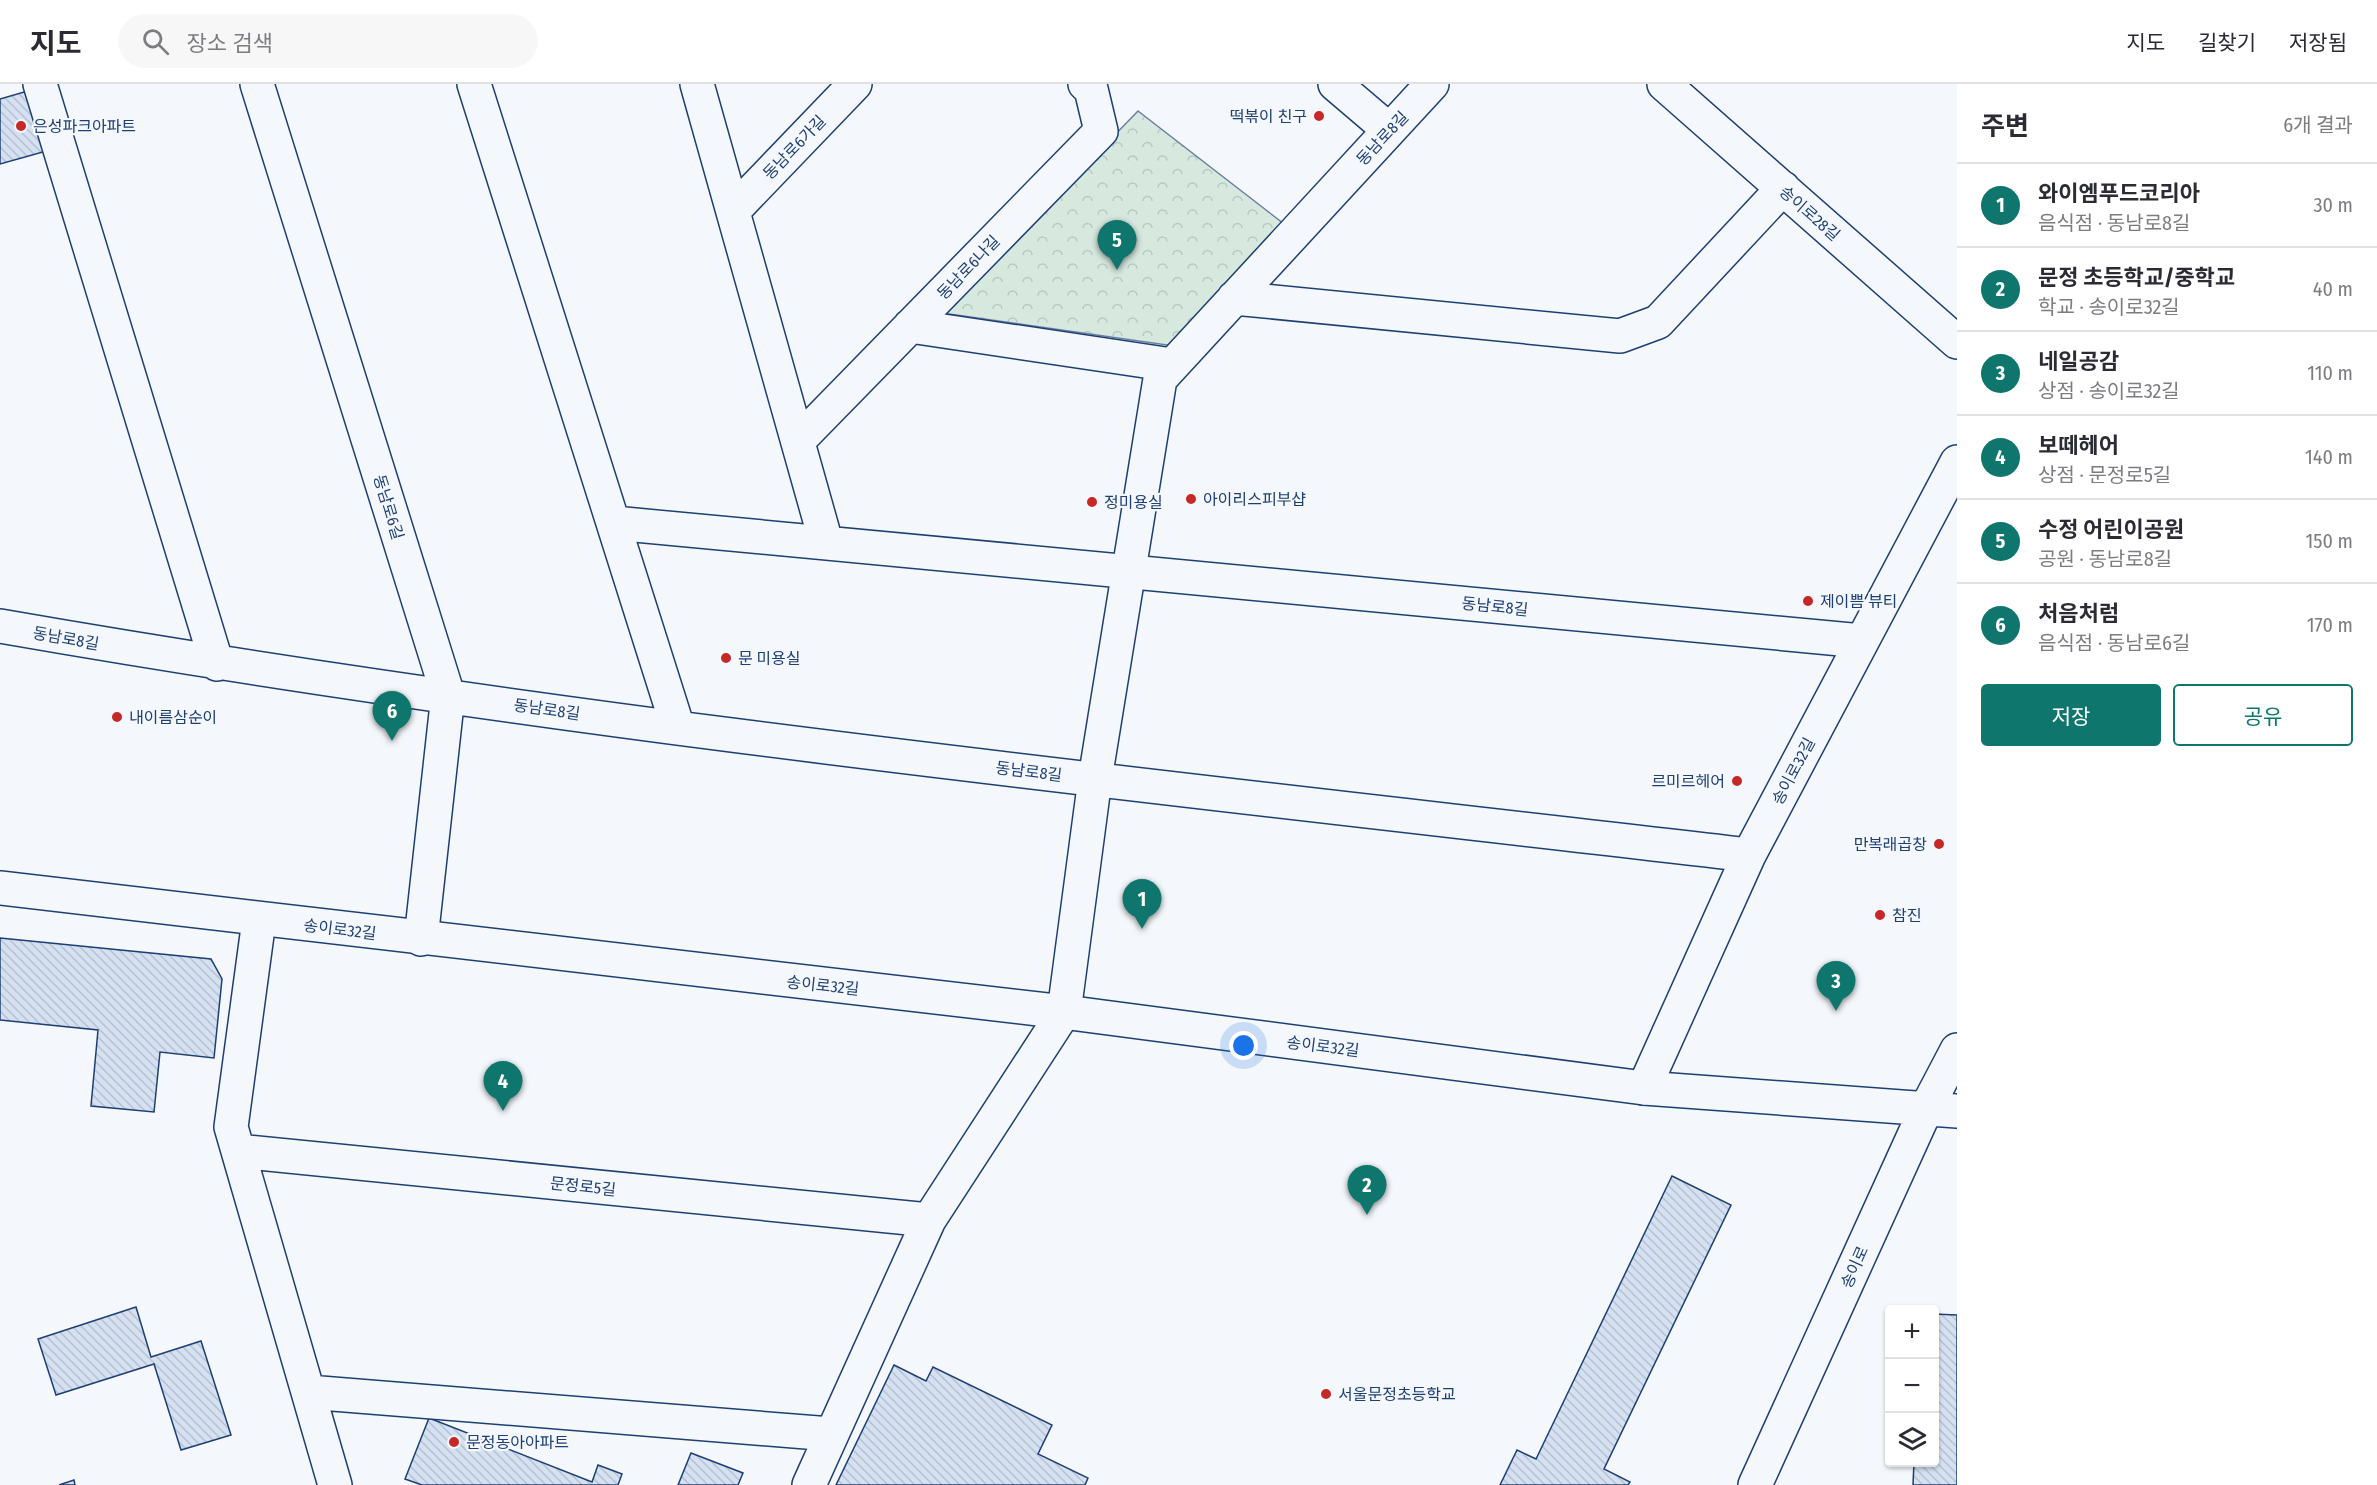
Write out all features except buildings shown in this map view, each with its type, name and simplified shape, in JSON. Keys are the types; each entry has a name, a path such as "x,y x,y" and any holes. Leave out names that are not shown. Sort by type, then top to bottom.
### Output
{"street":[{"path":"40,84 217,664"},
{"name":"동남로6길","path":"257,84 448,695 421,939"},
{"path":"474,84 678,728"},
{"path":"697,84 826,542"},
{"name":"동남로6가길","path":"733,211 855,84"},
{"name":"동남로6나길","path":"799,440 1101,131 1090,89 1085,84"},
{"path":"1335,84 1389,130"},
{"name":"동남로8길","path":"1064,1012 1095,779 1160,379 1432,84"},
{"name":"송이로28길","path":"1664,84 1957,342"},
{"path":"1234,298 1620,336 1658,322 1783,188"},
{"path":"910,326 1172,365"},
{"name":"송이로32길","path":"1644,1088 1749,855 1957,462"},
{"name":"동남로8길","path":"614,523 1862,641"},
{"name":"동남로8길","path":"0,626 217,664 678,728 1749,855"},
{"name":"송이로32길","path":"0,888 421,939 1064,1012 1644,1088 1941,1110"},
{"path":"259,920 231,1127 335,1485"},
{"path":"808,1485 929,1220 1064,1012"},
{"name":"송이로","path":"1755,1485 1941,1110 1957,1050"},
{"name":"문정로5길","path":"238,1151 929,1220"},
{"path":"308,1392 831,1434"}],"green space":[{"path":"1138,111 1288,227 1181,347 942,313"}],"place":[{"name":"떡볶이 친구","path":"1319,116"},
{"name":"은성파크아파트","path":"21,126"},
{"name":"수정 어린이공원","path":"1117,270"},
{"name":"아이리스피부샵","path":"1191,499"},
{"name":"정미용실","path":"1092,502"},
{"name":"제이쁨 뷰티","path":"1808,601"},
{"name":"문 미용실","path":"726,658"},
{"name":"내이름삼순이","path":"117,717"},
{"name":"처음처럼","path":"392,741"},
{"name":"르미르헤어","path":"1737,781"},
{"name":"만복래곱창","path":"1939,844"},
{"name":"참진","path":"1880,915"},
{"name":"와이엠푸드코리아","path":"1142,929"},
{"name":"네일공감","path":"1836,1011"},
{"name":"보떼헤어","path":"503,1111"},
{"name":"문정 초등학교/중학교","path":"1367,1215"},
{"name":"서울문정초등학교","path":"1326,1394"},
{"name":"문정동아아파트","path":"454,1442"}]}
